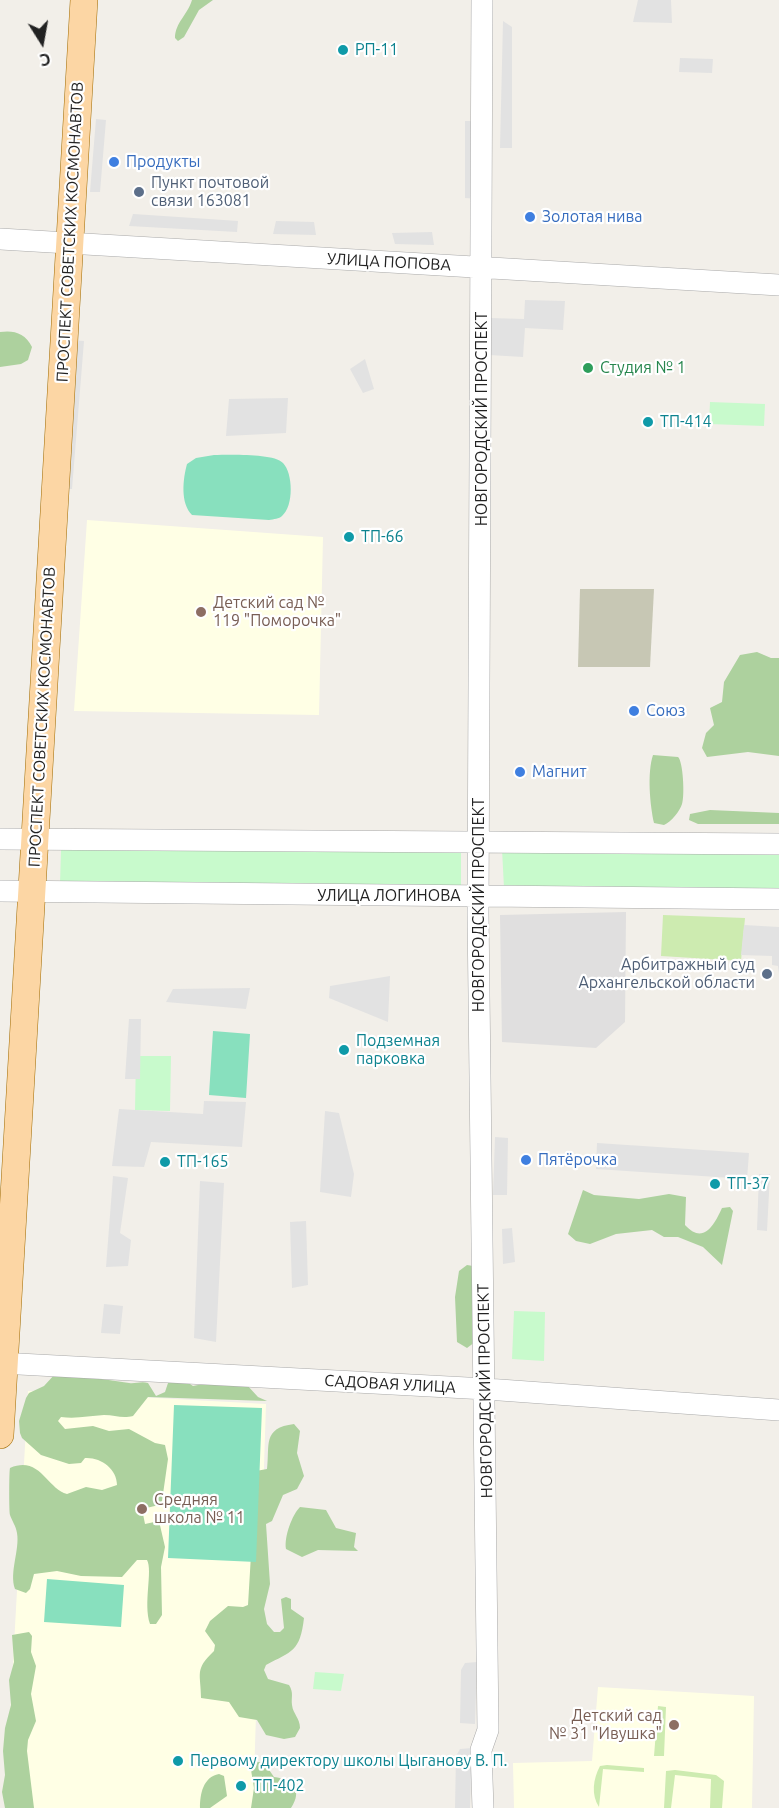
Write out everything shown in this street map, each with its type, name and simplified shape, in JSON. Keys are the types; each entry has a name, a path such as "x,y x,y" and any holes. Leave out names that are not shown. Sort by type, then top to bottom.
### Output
{"main road":[{"name":"ПРОСПЕКТ СОВЕТСКИХ КОСМОНАВТОВ","path":"0,1435 2,1363 84,0"}],"street":[{"name":"НОВГОРОДСКИЙ ПРОСПЕКТ","path":"482,0 483,267 478,896 486,1389 488,1730 481,1750 483,1808"},
{"name":"УЛИЦА ПОПОВА","path":"0,239 779,285"},
{"path":"0,839 779,844"},
{"name":"УЛИЦА ЛОГИНОВА","path":"0,891 779,899"},
{"name":"САДОВАЯ УЛИЦА","path":"2,1363 486,1389 779,1410"}],"shaded area":[{"path":"638,0 671,0 672,23 633,22"},
{"path":"503,21 512,27 512,148 500,148"},
{"path":"680,58 713,59 712,73 679,72"},
{"path":"96,119 106,120 100,192 90,192"},
{"path":"465,121 476,121 479,199 465,198"},
{"path":"133,214 238,221 237,232 129,226"},
{"path":"276,221 314,222 316,235 273,234"},
{"path":"432,232 434,245 395,244 392,233"},
{"path":"525,300 565,301 563,330 525,328 523,357 489,355 490,318 524,319"},
{"path":"70,340 84,341 72,489 61,489"},
{"path":"365,359 374,389 363,393 350,369"},
{"path":"288,398 286,433 226,436 229,399"},
{"name":"Детский сад № 119 \"Поморочка\"","path":"87,520 323,537 319,715 74,711"},
{"path":"580,589 654,589 650,667 578,667"},
{"path":"626,912 625,1022 596,1048 502,1042 500,915"},
{"path":"744,925 779,927 779,974 778,966 772,965 772,956 741,955"},
{"path":"390,976 388,1022 329,998 330,986"},
{"path":"250,988 246,1009 166,1002 173,989"},
{"path":"129,1019 141,1019 140,1079 125,1079"},
{"path":"204,1101 246,1102 242,1147 151,1142 144,1167 112,1166 119,1109 203,1114"},
{"path":"325,1111 339,1113 354,1174 351,1197 320,1192"},
{"path":"495,1137 508,1138 507,1195 493,1195"},
{"path":"597,1143 749,1153 747,1179 596,1169"},
{"path":"759,1174 770,1174 767,1231 757,1230"},
{"path":"113,1176 128,1178 120,1233 131,1240 128,1266 106,1267"},
{"path":"200,1181 224,1183 216,1342 194,1338"},
{"path":"306,1221 308,1285 292,1288 290,1222"},
{"path":"512,1228 515,1262 503,1264 502,1229"},
{"path":"104,1304 123,1306 120,1334 101,1333"},
{"name":"Средняя школа № 11","path":"28,1391 266,1404 253,1808 5,1808"},
{"path":"477,1662 475,1724 460,1723 461,1670 465,1663"},
{"name":"Детский сад № 31 \"Ивушка\"","path":"598,1687 754,1696 752,1808 514,1808 513,1763 592,1761"},
{"path":"472,1748 470,1808 455,1808 456,1756 460,1749"}],"green space":[{"path":"192,0 213,0 199,10 184,37 178,41 175,38 177,28"},
{"path":"0,332 14,332 26,338 32,347 28,360 21,364 0,367"},
{"path":"710,402 765,404 764,426 709,424"},
{"path":"214,455 260,456 283,463 289,474 291,490 289,505 282,516 269,520 192,515 184,498 187,464 196,458"},
{"path":"757,652 771,658 779,658 779,756 748,752 707,757 702,748 706,733 714,725 710,708 722,702 724,682 740,655"},
{"path":"653,755 678,757 682,772 682,804 675,816 664,825 654,823 650,798"},
{"path":"710,810 779,813 779,824 698,824 689,820 690,814"},
{"path":"502,849 779,851 779,892 504,888"},
{"path":"61,850 461,850 461,886 60,884"},
{"path":"663,915 745,918 741,961 661,956"},
{"path":"213,1031 250,1034 246,1098 209,1095"},
{"path":"136,1056 171,1056 170,1111 135,1110"},
{"path":"583,1190 594,1195 639,1199 669,1194 686,1197 685,1225 698,1233 703,1233 712,1226 722,1208 730,1207 733,1211 722,1265 703,1247 678,1237 664,1237 652,1230 616,1234 590,1244 576,1241 568,1234"},
{"path":"467,1265 473,1266 475,1342 467,1348 457,1342 455,1297 459,1271"},
{"path":"514,1311 545,1312 544,1361 512,1359"},
{"path":"55,1374 129,1383 148,1383 156,1396 165,1392 169,1380 184,1380 193,1386 208,1383 247,1385 258,1397 267,1401 148,1397 133,1416 61,1417 58,1421 65,1429 93,1426 109,1431 129,1429 155,1443 165,1445 168,1459 162,1501 159,1505 142,1509 145,1524 159,1521 165,1547 161,1567 162,1615 156,1624 150,1624 148,1616 149,1565 147,1560 137,1560 122,1577 81,1576 57,1571 34,1574 30,1589 26,1593 15,1589 13,1575 18,1540 10,1515 10,1468 20,1465 36,1469 60,1491 67,1494 86,1487 102,1490 117,1485 111,1469 102,1462 85,1458 81,1463 69,1464 41,1455 22,1438 19,1421 26,1398 29,1393 44,1386"},
{"path":"174,1405 262,1408 256,1562 168,1558"},
{"path":"294,1424 300,1431 297,1453 304,1476 297,1489 283,1495 272,1521 266,1524 270,1584 264,1609 267,1624 274,1632 280,1632 284,1628 281,1599 286,1597 291,1599 291,1609 304,1618 297,1644 288,1653 266,1665 264,1670 268,1679 289,1685 291,1690 293,1708 300,1728 295,1737 284,1739 266,1735 257,1720 239,1717 229,1702 201,1698 200,1672 214,1651 215,1645 205,1631 210,1621 228,1606 248,1605 256,1471 267,1469 268,1445 272,1434 277,1429"},
{"path":"300,1507 326,1510 336,1528 356,1533 354,1547 358,1551 318,1550 302,1557 286,1549 289,1526"},
{"path":"47,1579 124,1585 121,1627 44,1622"},
{"path":"29,1632 32,1636 31,1652 36,1666 31,1694 36,1721 28,1740 27,1751 34,1808 5,1808 2,1792 5,1775 3,1751 5,1728 11,1705 9,1680 14,1662 12,1635"},
{"path":"315,1672 344,1674 341,1691 313,1689"},
{"path":"658,1706 666,1707 664,1756 654,1756"},
{"path":"255,1761 265,1764 274,1777 291,1783 296,1796 291,1808 251,1808 254,1788 250,1764"},
{"path":"600,1766 644,1768 644,1772 603,1769 599,1807 594,1792 594,1782"},
{"path":"666,1771 716,1775 724,1781 722,1808 710,1808 711,1779 675,1775 671,1808 664,1808"},
{"path":"219,1774 224,1776 227,1796 210,1808 200,1808 206,1782"}],"place":[{"name":"РП-11","path":"343,50"},
{"name":"Продукты","path":"114,162"},
{"name":"Пункт почтовой связи 163081","path":"139,192"},
{"name":"Золотая нива","path":"530,217"},
{"name":"Студия № 1","path":"588,368"},
{"name":"ТП-414","path":"648,422"},
{"name":"ТП-66","path":"349,537"},
{"name":"Детский сад № 119 \"Поморочка\"","path":"201,612"},
{"name":"Союз","path":"634,711"},
{"name":"Магнит","path":"520,772"},
{"name":"Арбитражный суд Архангельской области","path":"767,974"},
{"name":"Подземная парковка","path":"344,1050"},
{"name":"Пятёрочка","path":"526,1160"},
{"name":"ТП-165","path":"165,1162"},
{"name":"ТП-37","path":"715,1184"},
{"name":"Средняя школа № 11","path":"142,1509"},
{"name":"Детский сад № 31 \"Ивушка\"","path":"674,1725"},
{"name":"Первому директору школы Цыганову В. П.","path":"178,1761"},
{"name":"ТП-402","path":"241,1786"}]}
